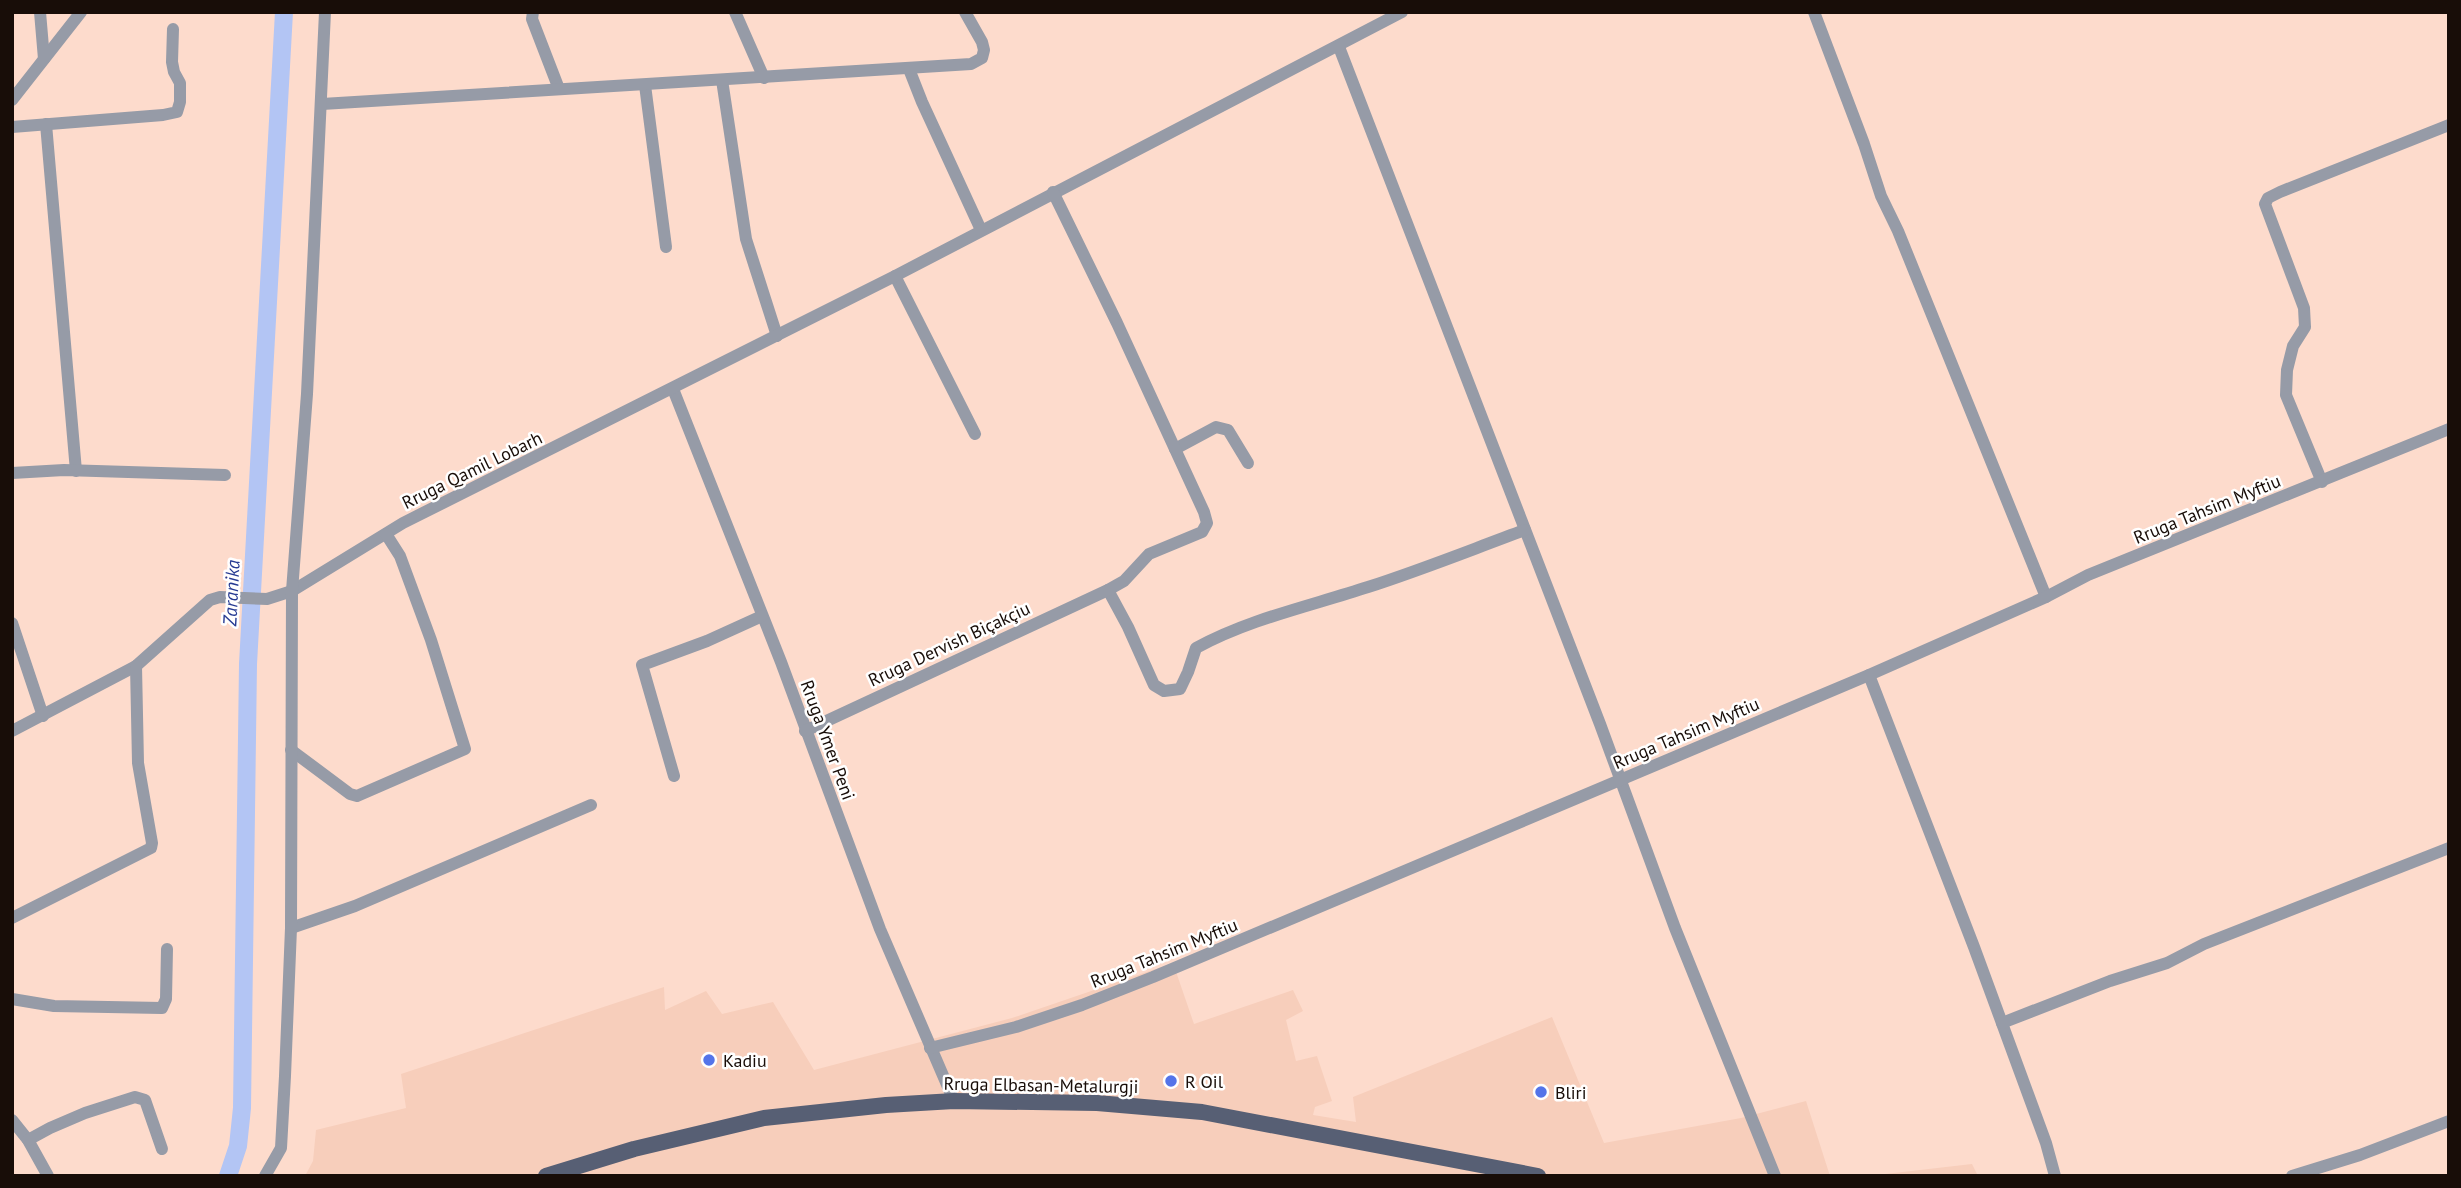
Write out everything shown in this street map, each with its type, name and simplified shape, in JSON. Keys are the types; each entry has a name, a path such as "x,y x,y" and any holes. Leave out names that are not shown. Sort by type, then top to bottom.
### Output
{"main road":[{"name":"Rruga Elbasan-Metalurgji","path":"546,1176 634,1149 764,1118 954,1101 1097,1103 1202,1112 1538,1176"}],"street":[{"path":"40,12 44,59"},
{"path":"12,100 81,12"},
{"path":"265,1176 281,1148 291,928 292,591 307,394 325,12"},
{"path":"533,12 532,19 559,89"},
{"path":"735,12 764,78"},
{"path":"322,104 971,64 982,58 984,50 965,12"},
{"name":"Rruga Qamil Lobarh","path":"136,666 210,600 231,597 267,599 292,591 386,534 895,276 1402,12"},
{"path":"1814,12 1881,196 1898,231 2046,597"},
{"path":"12,127 163,115 177,111 180,83 172,62 173,29"},
{"path":"1339,47 1685,951 1775,1176"},
{"path":"909,69 981,230"},
{"path":"722,80 746,239 777,336"},
{"path":"645,85 666,247"},
{"path":"46,124 76,471"},
{"path":"2322,482 2286,395 2287,370 2293,346 2305,327 2304,308 2265,204 2268,198 2280,192 2449,125"},
{"path":"1053,192 1175,449 1223,427 1228,430 1248,463"},
{"path":"895,276 975,434"},
{"name":"Rruga Ymer Peni","path":"673,389 781,662 880,929 954,1101"},
{"name":"Rruga Tahsim Myftiu","path":"930,1048 1016,1027 1082,1005 1869,675 2046,597 2088,575 2449,429"},
{"name":"Rruga Dervish Biçakçiu","path":"805,731 1108,590 1124,581 1149,554 1202,532 1207,523 1205,512 1175,449"},
{"path":"12,473 76,471 225,475"},
{"path":"1108,590 1154,685 1164,691 1180,688 1196,648 1212,639 1284,612 1369,587 1525,530"},
{"path":"291,750 357,796 465,749 431,640 400,556 386,534"},
{"path":"674,776 642,665 707,641 762,616"},
{"path":"12,624 43,716"},
{"path":"12,731 136,666 138,763 151,848 12,918"},
{"path":"1869,675 2002,1023 2046,1143 2055,1176"},
{"path":"291,928 355,906 591,805"},
{"path":"2002,1023 2110,981 2168,963 2204,944 2448,851"},
{"path":"12,999 54,1006 162,1008 166,999 167,949"},
{"path":"28,1140 73,1118 135,1097 145,1100 162,1149"},
{"path":"12,1120 28,1140 48,1176"},
{"path":"2292,1176 2360,1155 2449,1121"}],"shaded area":[{"path":"1173,963 1194,1024 1293,990 1303,1011 1286,1020 1296,1061 1317,1056 1332,1101 1315,1107 1313,1115 1356,1122 1353,1097 1552,1017 1604,1143 1741,1118 1806,1101 1830,1176 305,1176 313,1161 316,1130 406,1108 401,1074 664,987 665,1010 706,991 722,1014 773,1002 814,1070 1012,1018"},
{"path":"1972,1164 1978,1176 1868,1176"}],"waterway":[{"name":"Zaranika","path":"228,1176 238,1146 242,1108 248,664 284,12"}],"place":[{"name":"Kadiu","path":"709,1060"},
{"name":"R Oil","path":"1171,1081"},
{"name":"Bliri","path":"1541,1092"}]}
